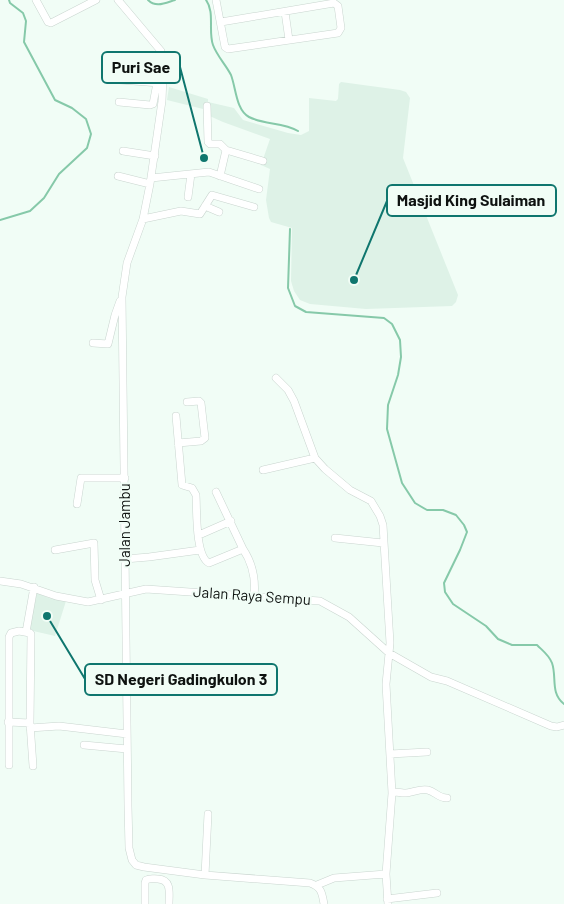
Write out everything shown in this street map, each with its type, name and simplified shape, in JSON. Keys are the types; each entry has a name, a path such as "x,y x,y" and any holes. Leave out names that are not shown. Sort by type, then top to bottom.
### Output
{"street":[{"path":"36,0 47,20 51,23 96,0"},
{"path":"119,1 127,0"},
{"path":"216,0 226,48 228,50 338,32 341,28 338,6 336,4 221,22"},
{"name":"Jalan Jambu","path":"119,1 160,51 160,83 155,156 142,220 129,256 122,297 128,829 132,860 138,866 206,876 301,882 317,885"},
{"path":"284,12 289,40"},
{"path":"119,102 153,104 160,83 120,80"},
{"path":"208,106 208,142 210,144 220,144 226,150 262,161"},
{"path":"220,176 226,150"},
{"path":"123,151 155,156"},
{"path":"118,176 151,181 209,172 259,189"},
{"path":"188,197 191,174"},
{"path":"142,220 181,211 200,214 212,195 254,207"},
{"path":"204,206 219,212"},
{"path":"93,343 108,344 114,315 122,297"},
{"path":"110,337 122,350"},
{"path":"276,378 288,390 294,401 315,458 350,490 371,501 383,524 389,623 390,653 386,684 392,793 386,874 387,901 437,893"},
{"path":"178,443 201,441 205,438 201,403 187,402"},
{"path":"176,416 182,485 192,488 196,495 200,550 205,560 209,563 243,549"},
{"path":"264,470 315,458"},
{"path":"77,504 81,478 125,478"},
{"path":"216,492 248,556 254,577 254,597"},
{"path":"199,535 231,521"},
{"path":"335,538 383,542"},
{"path":"54,550 94,544 96,580 101,600"},
{"path":"125,559 149,558 200,550"},
{"name":"Jalan Raya Sempu","path":"0,581 34,587 49,594 88,602 146,589 313,600 325,603 350,617 390,653 431,676 447,681 551,726 564,725"},
{"path":"26,632 34,587"},
{"path":"9,765 10,634 15,631 30,633 31,638 30,725 33,766"},
{"path":"8,722 127,734"},
{"path":"84,745 127,749"},
{"path":"390,754 426,752"},
{"path":"392,793 427,790 447,798"},
{"path":"206,876 208,814"},
{"path":"164,870 164,879 169,885 170,904"},
{"path":"324,904 322,892 317,885 334,878 386,874"},
{"path":"145,904 146,880 164,879"}],"shaded area":[{"path":"341,82 400,90 406,92 410,98 403,158 458,295 456,302 452,306 366,309 310,304 300,300 294,291 291,281 292,228 271,222 269,218 266,200 270,169 261,165 270,139 223,122 203,113 203,109 167,100 169,87 208,99 208,102 234,108 243,120 301,135 309,131 309,98 336,101"},
{"path":"37,593 49,598 66,601 55,636 29,630"}],"waterway":[{"path":"0,220 30,211 44,198 59,174 87,148 91,134 86,119 72,108 55,100 24,42 26,21 23,13 10,3 9,0"},
{"path":"148,0 154,4 175,0"},
{"path":"206,0 211,16 213,45 231,75 241,109 255,120 286,126 298,131"},
{"path":"290,229 288,288 295,306 306,312 384,318 392,324 400,340 401,357 398,375 388,405 387,429 402,483 415,503 427,510 443,510 456,515 467,532 444,583 445,592 453,604 486,626 498,639 512,645 537,645 546,653 551,660 553,668 555,690 564,704"}],"place":[{"name":"Puri Sae","path":"204,158"},
{"name":"Masjid King Sulaiman","path":"354,280"},
{"name":"SD Negeri Gadingkulon 3","path":"47,616"}]}
